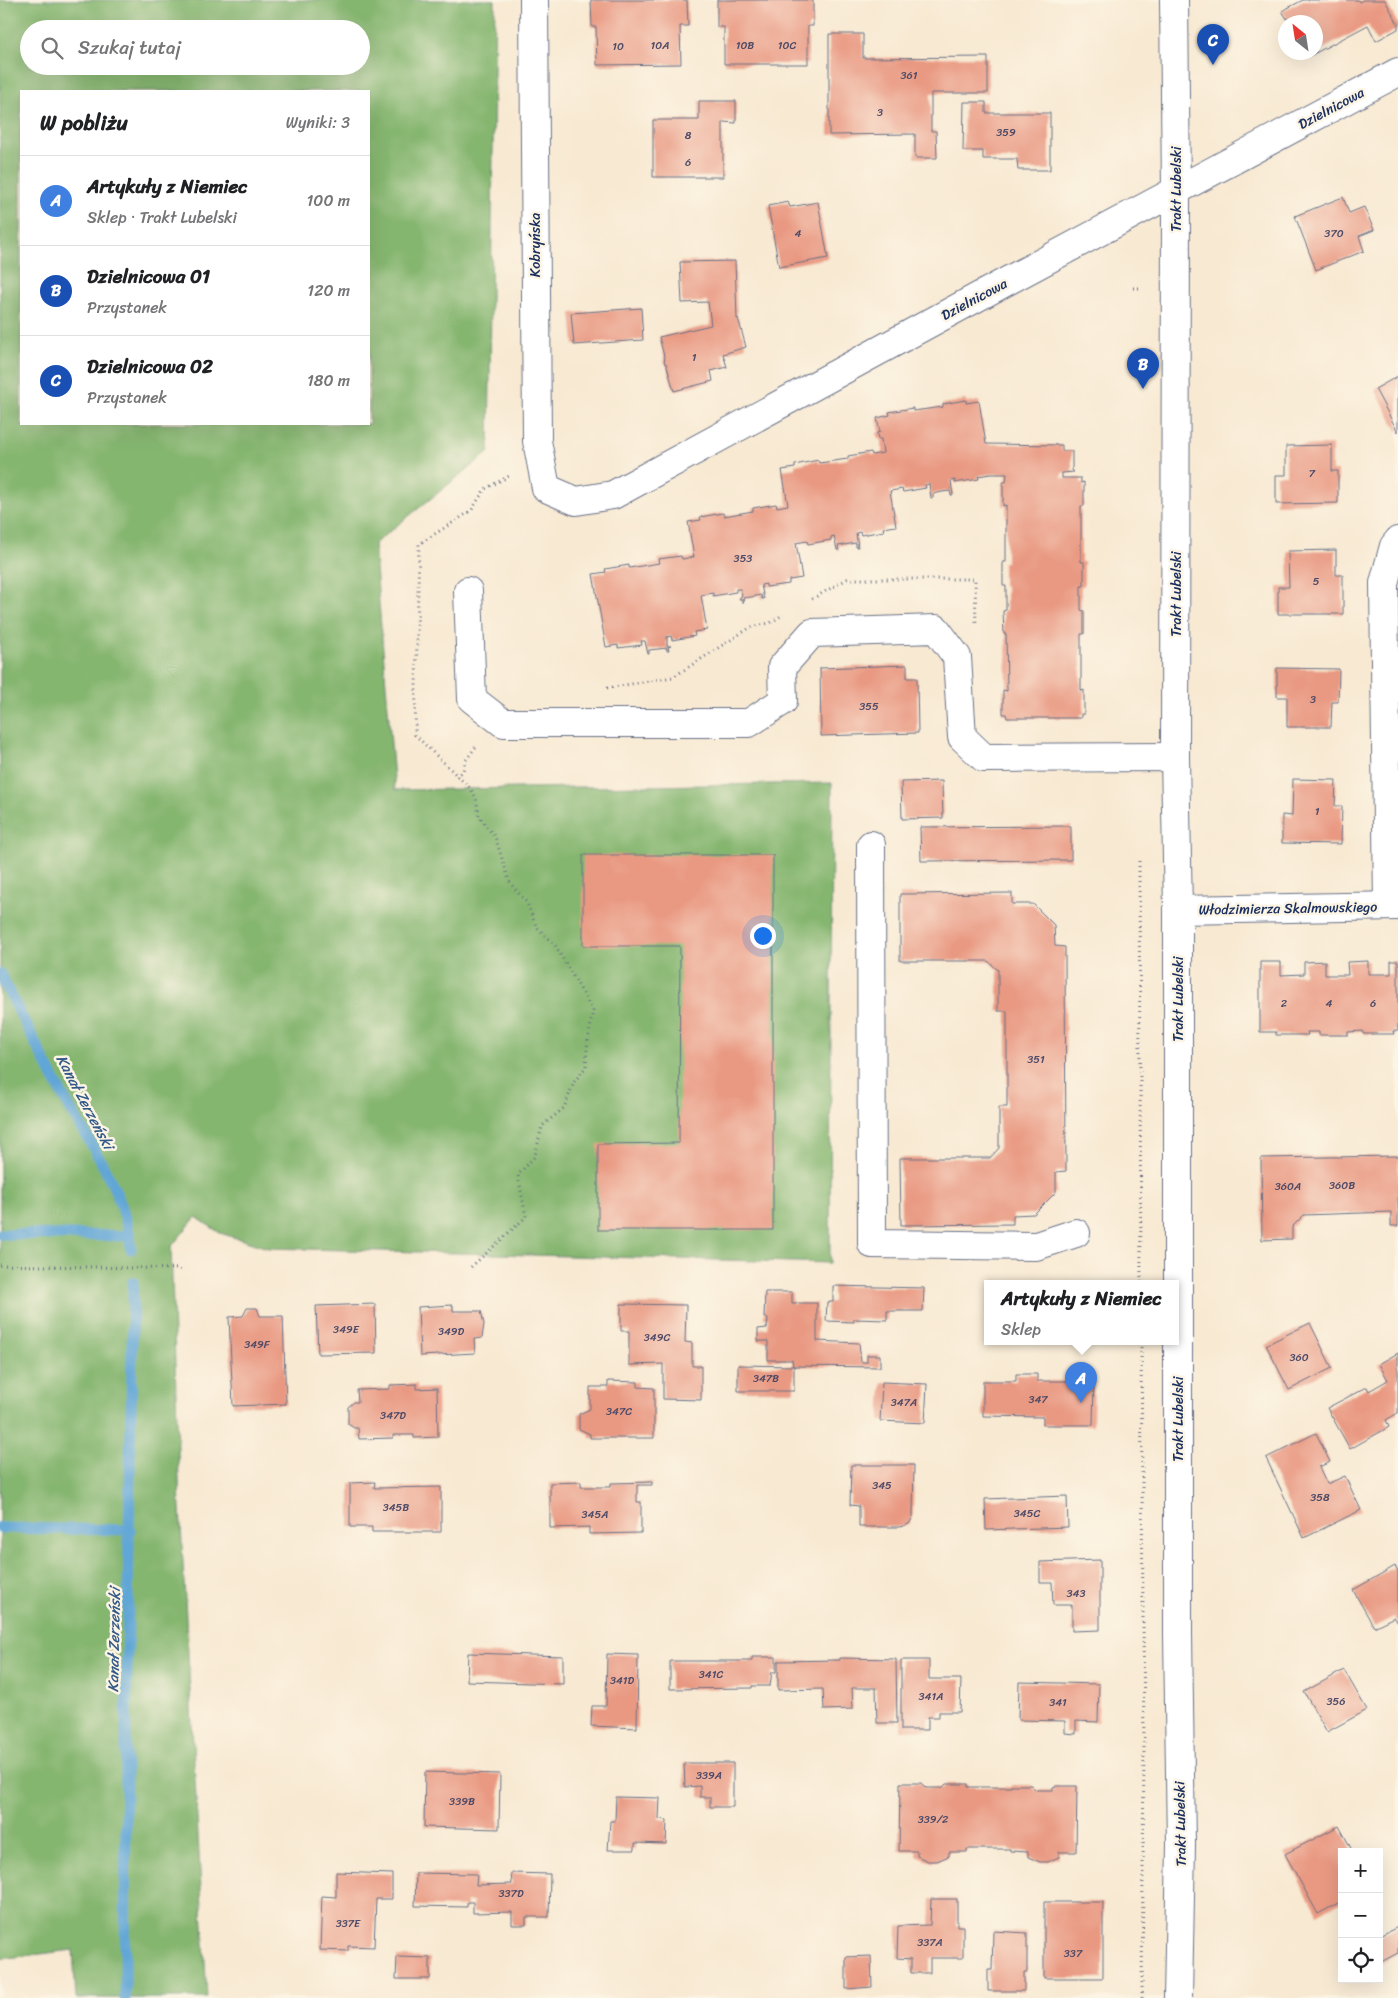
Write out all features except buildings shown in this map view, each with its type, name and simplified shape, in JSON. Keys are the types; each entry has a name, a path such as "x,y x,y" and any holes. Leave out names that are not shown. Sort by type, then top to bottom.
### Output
{"street":[{"name":"Kobryńska","path":"534,0 537,441 546,488"},
{"name":"Trakt Lubelski","path":"1174,0 1178,1280"},
{"name":"Dzielnicowa","path":"546,488 576,501 613,494 1398,72"},
{"path":"1393,906 1384,582 1394,546 1398,541"},
{"path":"468,591 472,699 503,723 749,723 783,700 782,667 812,633 936,629 957,657 962,737 984,758 1175,757"},
{"path":"871,845 872,1244 1036,1246 1076,1233"},
{"name":"Włodzimierza Skalmowskiego","path":"1178,910 1393,906"},
{"name":"Trakt Lubelski","path":"1178,1345 1178,1634 1181,1845 1178,1998"}],"path":[{"path":"471,1267 526,1217 518,1174 535,1156 542,1126 564,1108 574,1082 586,1067 586,1047 593,1011 555,945 536,926 528,903 510,883 495,837 479,816 476,798 415,735 419,544 470,511 485,489 540,460"},
{"path":"457,777 462,771 466,760"},
{"path":"1139,861 1141,1280"},
{"path":"0,1265 181,1269"},
{"path":"1141,1345 1144,1748 1142,1998"}],"green space":[{"path":"0,0 495,0 489,452 374,544 395,790 832,783 830,1263 268,1248 220,1233 196,1217 171,1247 180,1508 207,1998 76,1998 73,1950 0,1959"}],"waterway":[{"name":"Kanał Zerzeński","path":"0,974 65,1100 115,1190 123,1210 131,1249"},
{"path":"0,1234 130,1236"},
{"name":"Kanał Zerzeński","path":"125,1998 126,1734 133,1282"},
{"path":"0,1528 130,1530"}],"place":[{"name":"Dzielnicowa 02","path":"1213,65"},
{"name":"Dzielnicowa 01","path":"1143,389"},
{"name":"Artykuły z Niemiec","path":"1081,1403"}]}
